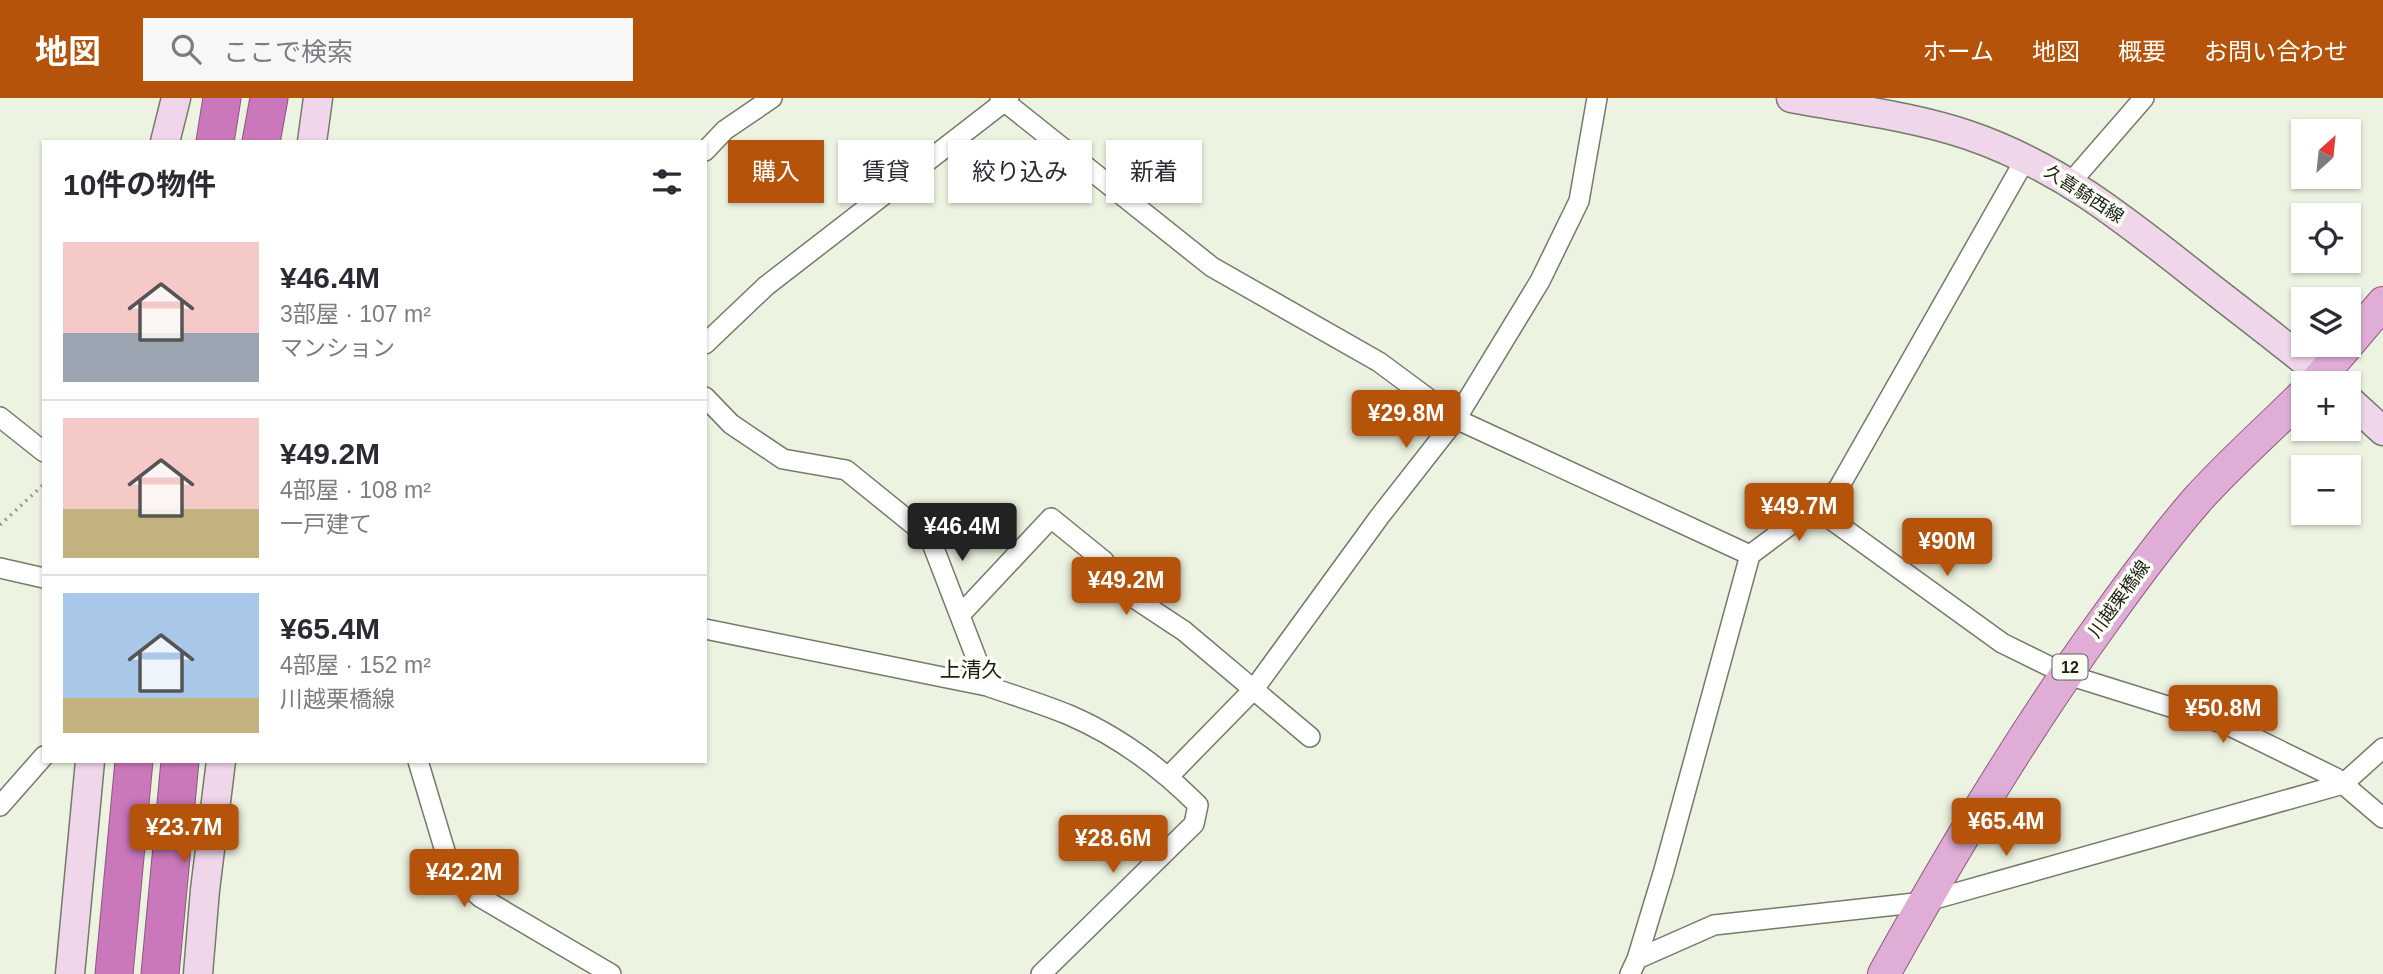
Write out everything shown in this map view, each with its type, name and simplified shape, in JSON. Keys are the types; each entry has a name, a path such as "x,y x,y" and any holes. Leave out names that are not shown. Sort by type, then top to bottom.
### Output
{"highway":[{"path":"215,140 222,98"},
{"path":"261,140 269,98"},
{"path":"114,974 134,763"},
{"path":"160,974 180,763"}],"main road":[{"path":"166,140 176,98"},
{"path":"312,140 317,98"},
{"name":"久喜騎西線","path":"1791,98 1893,117 1955,132 2026,158 2071,182 2138,230 2303,371"},
{"name":"川越栗橋線","path":"2328,371 2383,303"},
{"name":"川越栗橋線","path":"1884,974 1924,902 2025,735 2145,563 2198,499 2291,410"},
{"path":"2361,411 2383,431"},
{"path":"70,974 90,763"},
{"path":"198,974 221,763"}],"street":[{"path":"707,149 725,130 772,98"},
{"path":"1169,776 1254,689 1380,516 1456,419 1540,281 1579,201 1597,98"},
{"path":"2071,182 2144,98"},
{"path":"707,342 766,286 1005,100 1212,267 1379,362 1456,419 1751,555"},
{"path":"1633,966 1751,555 1838,489 2026,158"},
{"path":"707,399 732,424 783,459 846,470 930,538 987,686"},
{"path":"0,417 42,450"},
{"path":"1814,507 2003,643 2065,674 2228,725 2336,778 2383,818"},
{"path":"961,614 1051,518 1104,561 1116,586 1184,631 1310,737"},
{"path":"0,568 42,578"},
{"path":"707,629 987,686 1071,716 1129,748 1169,776 1198,805 1194,824 1041,974"},
{"path":"1633,966 1714,925 1924,902 2343,784 2383,748"},
{"path":"0,806 42,758"},
{"path":"419,763 451,872 480,897 611,974"}],"path":[{"path":"0,526 42,486"}],"district":[{"name":"上清久","path":"971,670"}]}
